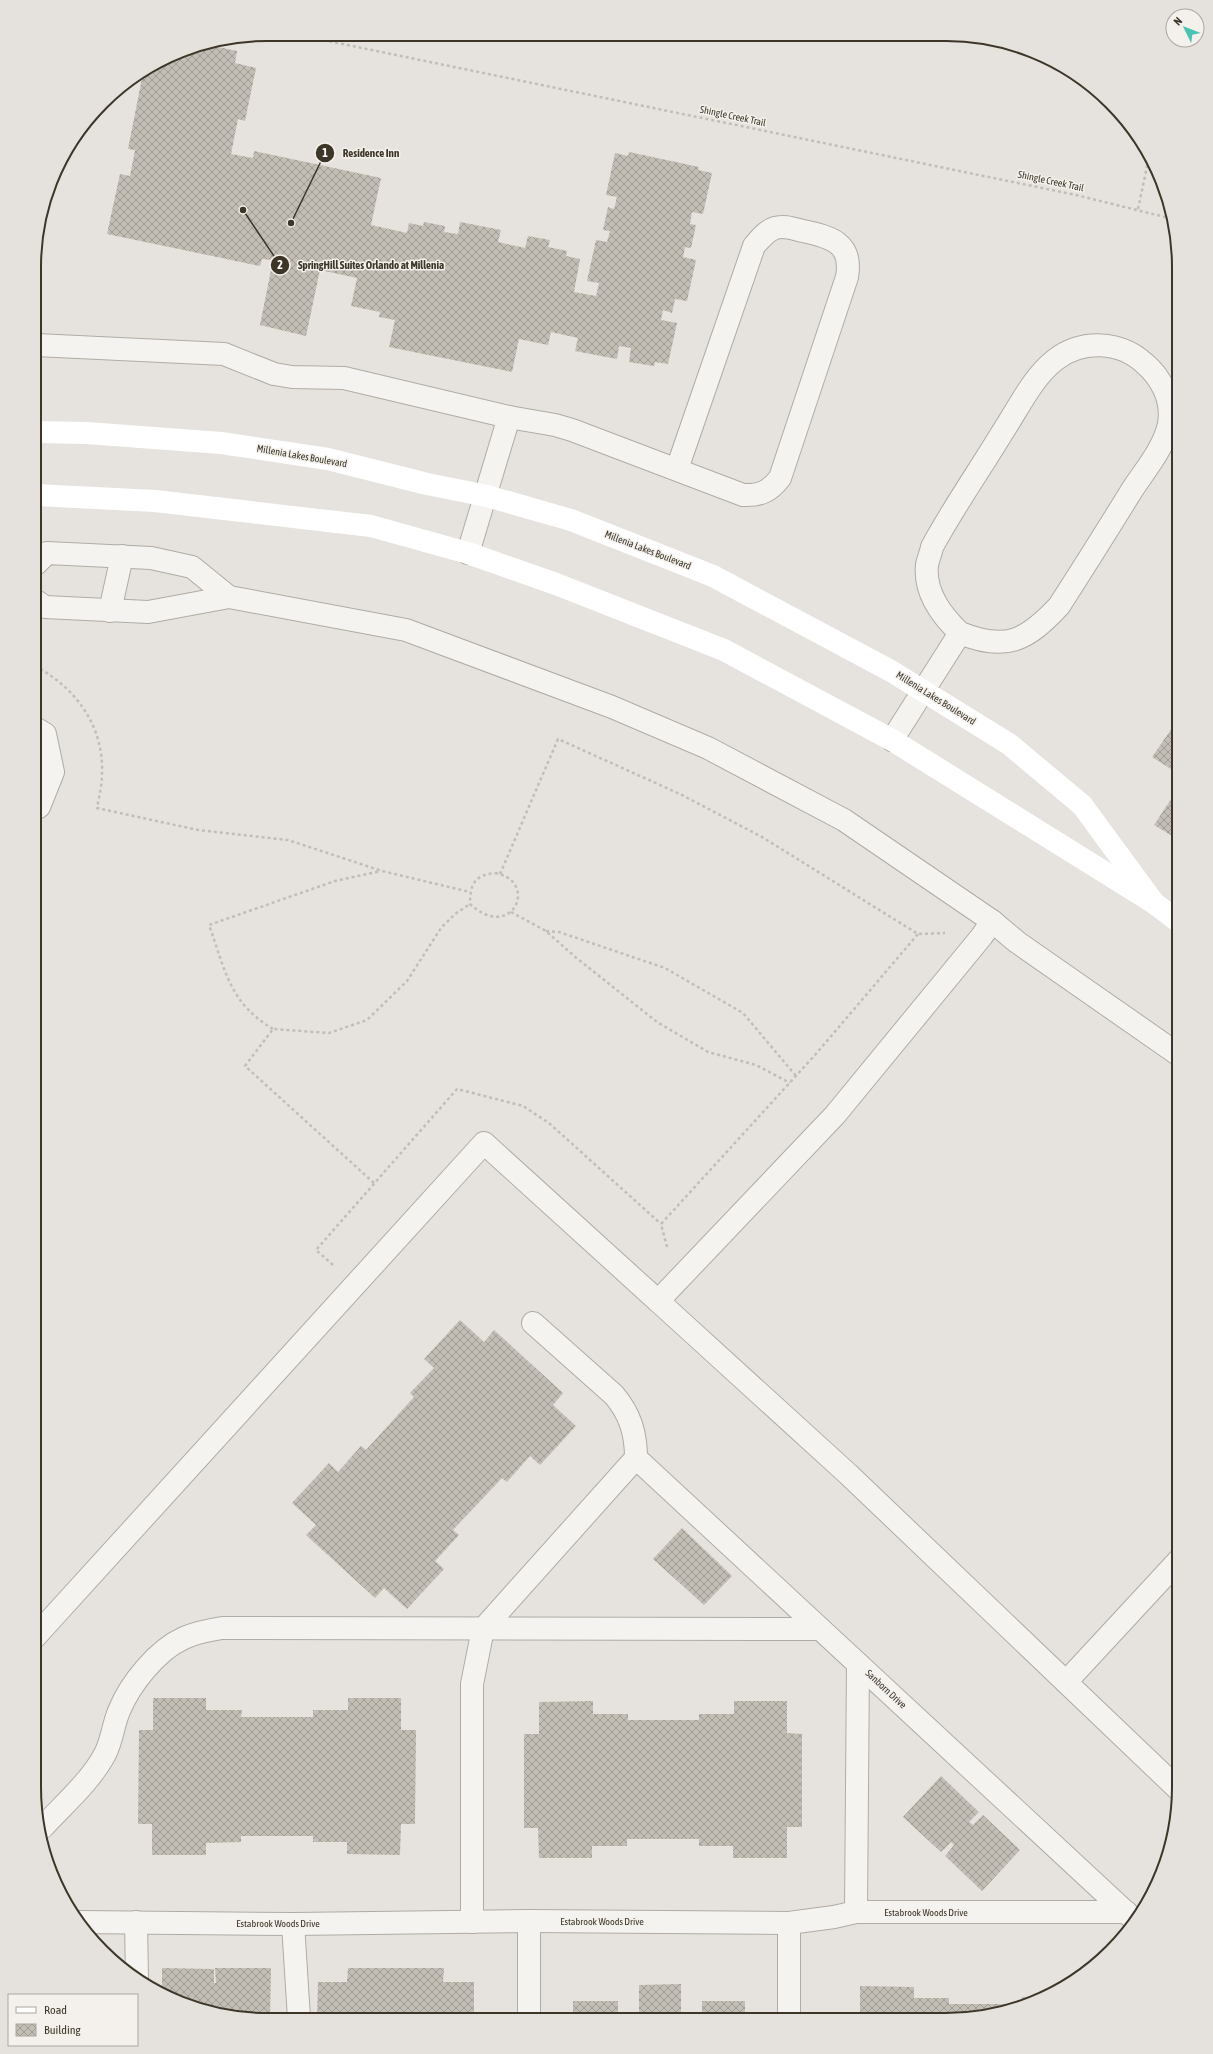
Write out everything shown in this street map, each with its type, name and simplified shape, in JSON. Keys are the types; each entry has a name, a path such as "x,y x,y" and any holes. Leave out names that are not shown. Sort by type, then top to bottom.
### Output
{"street":[{"name":"Millenia Lakes Boulevard","path":"41,432 95,433 221,443 328,459 427,484 486,496 571,520 714,576 925,690 1009,744 1082,805 1154,903"},
{"name":"Millenia Lakes Boulevard","path":"41,495 155,501 371,526 468,553 556,584 724,650 892,740 1154,903 1172,917"}],"lane":[{"path":"41,345 224,354 274,374 292,377 344,378 509,417 566,428 743,494 755,495 765,492 780,478 847,277 848,258 843,248 836,241 826,236 786,227 776,228 766,233 754,246 677,469"},
{"path":"1172,405 1153,372 1138,357 1122,348 1105,345 1087,346 1070,352 1056,360 1034,384 932,547 927,565 929,584 936,603 946,620 960,633 977,640 989,642 1012,641 1028,634 1046,620 1059,606 1152,460 1172,417"},
{"path":"468,553 509,417"},
{"path":"41,558 46,553 151,558 192,567 229,597"},
{"path":"110,611 122,556"},
{"path":"41,604 45,607 148,612 229,597 406,630 612,707 708,748 844,820 989,925 1017,942 1172,1050"},
{"path":"892,740 960,633"},
{"path":"41,732 45,734 53,772 41,804"},
{"path":"658,1301 835,1115 989,925"},
{"path":"41,1630 484,1143 854,1480 1172,1783"},
{"path":"472,1922 472,1684 483,1630 636,1458 634,1431 630,1417 622,1405 614,1395 533,1323"},
{"name":"Sanborn Drive","path":"636,1458 1130,1917"},
{"path":"1066,1682 1172,1568"},
{"path":"44,1826 95,1770 105,1753 119,1711 136,1680 152,1662 183,1638 203,1631 222,1628 483,1630 820,1629"},
{"path":"856,1912 858,1664"},
{"name":"Estabrook Woods Drive","path":"86,1922 293,1924 529,1921 789,1923 834,1917 856,1912 1130,1917"},
{"path":"529,1921 529,2013"},
{"path":"136,1922 137,1971"},
{"path":"789,1923 789,2013"},
{"path":"293,1924 299,2013"}],"path":[{"name":"Shingle Creek Trail","path":"328,41 1076,195 1138,209 1166,217"},
{"path":"1138,209 1147,164"},
{"path":"41,670 62,683 88,713 100,746 102,774 97,808 198,830 288,840 382,871 470,892"},
{"path":"500,874 558,739 680,794 762,837 918,934 989,925"},
{"path":"382,871 335,881 209,925 232,989 251,1014 273,1029 329,1033 368,1020 407,981 441,928 455,914 470,904"},
{"path":"484,874 500,874 505,875 515,884 518,893 517,902 511,912 502,917 491,918 481,914 470,904 470,892 475,881 484,874"},
{"path":"511,912 546,931 574,956 657,1022 708,1052 756,1065 790,1083"},
{"path":"546,931 559,932 665,968 743,1013 796,1076"},
{"path":"676,1282 661,1224 790,1083 918,934"},
{"path":"273,1029 244,1066 374,1183"}],"building":[{"path":"217,47 237,51 235,63 256,68 245,121 238,119 231,154 253,158 254,151 381,178 371,225 407,233 409,223 423,226 424,222 445,226 444,232 458,234 460,222 501,230 498,242 525,248 528,236 550,240 548,247 567,251 566,256 580,259 574,292 596,296 599,283 587,281 596,240 607,242 610,231 603,230 608,207 614,209 617,197 606,195 615,153 628,156 629,152 699,167 698,170 712,173 703,214 692,212 690,224 696,225 691,248 685,247 683,257 696,260 687,301 675,299 672,313 663,310 661,320 677,323 668,364 655,362 654,366 629,362 631,348 619,346 617,359 575,351 578,338 551,332 548,345 519,339 512,372 389,347 395,320 379,317 380,312 351,306 357,278 320,270 306,336 260,325 273,260 262,259 260,266 107,234 120,174 130,176 135,150 128,149 142,79 167,64 194,53"},
{"path":"1172,728 1172,770 1152,757"},
{"path":"1172,798 1172,836 1154,825"},
{"path":"460,1320 484,1342 494,1330 563,1393 553,1405 576,1426 540,1465 530,1456 507,1482 502,1478 453,1530 459,1535 435,1561 444,1569 407,1609 384,1588 375,1598 306,1535 316,1525 292,1503 329,1463 338,1472 361,1446 366,1450 414,1397 410,1393 434,1368 424,1359"},
{"path":"682,1528 732,1576 704,1605 653,1559"},
{"path":"153,1698 206,1698 206,1710 242,1710 241,1717 313,1717 313,1710 348,1710 348,1698 401,1698 401,1730 416,1730 415,1824 401,1824 400,1855 347,1854 347,1842 313,1842 313,1836 241,1836 241,1842 206,1843 206,1855 152,1855 152,1824 138,1824 139,1730 153,1730"},
{"path":"593,1701 593,1714 628,1714 628,1720 699,1720 699,1714 734,1714 734,1701 787,1701 787,1733 802,1734 802,1827 787,1827 787,1858 733,1858 733,1846 699,1846 699,1839 627,1839 627,1846 592,1846 592,1858 539,1858 538,1828 524,1828 524,1734 539,1734 539,1702"},
{"path":"941,1776 979,1812 969,1822 973,1825 983,1815 1020,1850 982,1891 945,1856 954,1845 951,1842 941,1852 903,1817"},
{"path":"162,1968 214,1969 214,1983 216,1983 215,1968 271,1968 270,2013 252,2013 223,2009 194,2001 162,1987"},
{"path":"348,1968 444,1968 443,1982 474,1982 474,2013 317,2013 318,1982 347,1982"},
{"path":"681,1984 681,2013 639,2013 639,1985"},
{"path":"860,1986 914,1987 914,1998 949,1998 949,2004 1008,2004 990,2009 961,2013 860,2013"},
{"path":"1022,1997 1030,1997 1022,2000"},
{"path":"573,2001 618,2001 618,2013 573,2013"},
{"path":"702,2001 745,2001 745,2013 702,2013"}],"place":[{"name":"SpringHill Suites Orlando at Millenia","path":"243,210"},
{"name":"Residence Inn","path":"291,223"}]}
